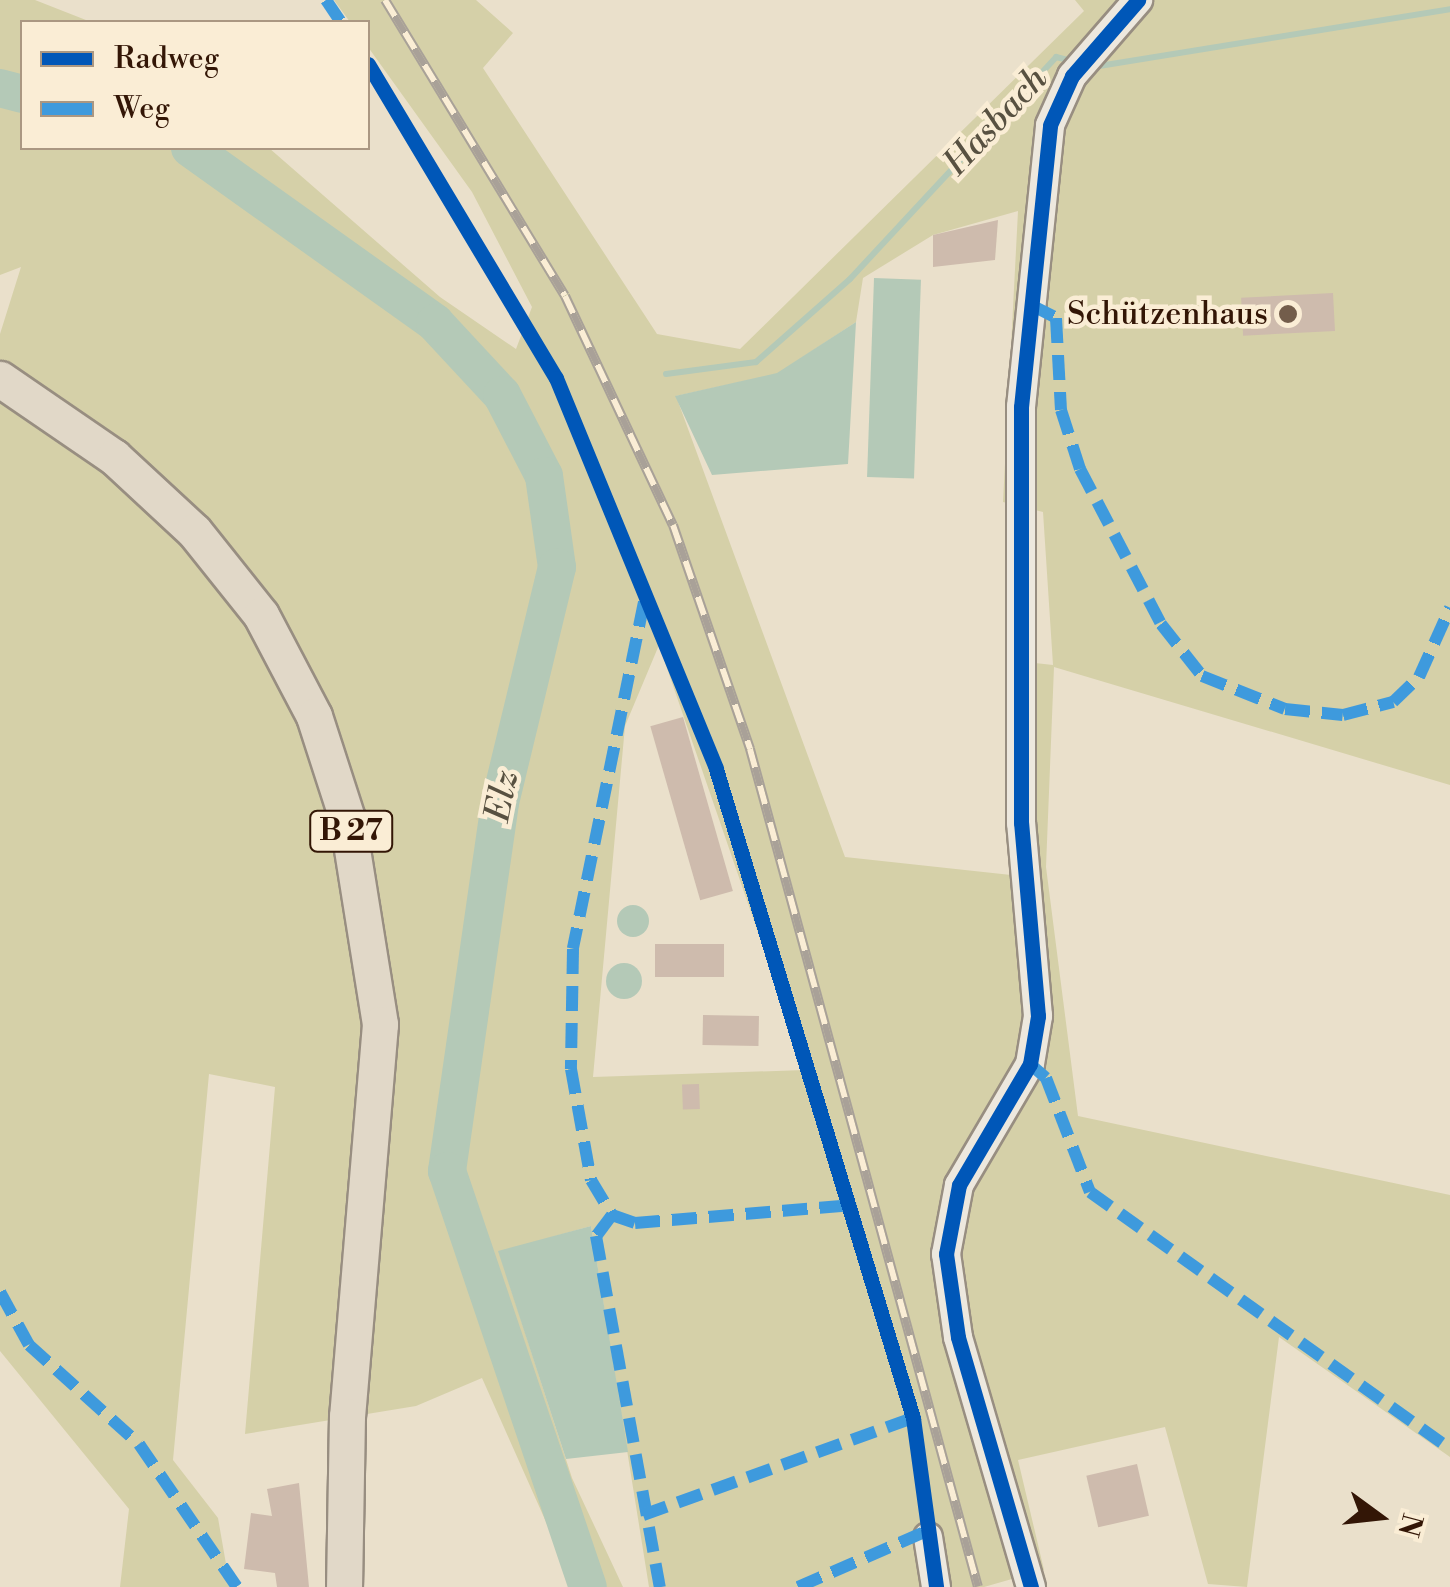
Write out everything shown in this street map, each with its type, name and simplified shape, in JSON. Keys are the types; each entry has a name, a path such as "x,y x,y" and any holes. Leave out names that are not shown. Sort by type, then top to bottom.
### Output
{"main road":[{"name":"B 27","path":"0,379 114,457 194,531 260,615 320,733 364,884 380,1024 346,1416 344,1587"}],"street":[{"path":"1031,1587 1008,1497 958,1337 946,1254 960,1185 1030,1064 1038,1016 1021,823 1022,407 1050,125 1081,66 1138,0"},
{"path":"928,1536 936,1587"}],"shaded area":[{"path":"0,0 35,0 86,20 20,20 20,150 271,150 440,297 516,349 532,307 472,192 370,50 370,20 349,20 334,0 476,0 513,33 483,68 657,334 740,349 1084,11 1075,0 1450,0 1450,785 1054,667 1046,867 1078,1116 1450,1195 1450,1457 1279,1337 1247,1587 1208,1584 1165,1427 1018,1460 1044,1570 984,1587 649,1587 591,1226 499,1252 572,1478 623,1587 575,1587 482,1378 416,1406 245,1434 275,1087 209,1074 173,1460 218,1518 230,1587 120,1587 129,1509 0,1351 0,334 21,267 0,275","holes":["1018,211 1003,502 1043,512 1053,665 1035,663 1029,877 845,857 676,396 777,374 856,322 863,278 933,235","659,645 805,1069 593,1077 625,726"]},
{"path":"874,278 921,280 914,479 867,477"},
{"path":"856,322 848,464 712,475 675,396 777,373"},
{"path":"633,905 645,909 649,921 645,933 633,937 621,933 617,921 621,909"},
{"path":"624,963 637,968 642,981 637,994 624,999 611,994 606,981 611,968"},
{"path":"591,1226 628,1452 566,1459 498,1251"}],"building":[{"path":"998,220 995,260 933,267 933,235"},
{"name":"Schützenhaus","path":"1333,293 1335,331 1243,336 1241,298"},
{"path":"683,717 733,891 700,900 650,726"},
{"path":"655,944 724,944 724,977 655,977"},
{"path":"703,1015 759,1016 758,1046 702,1045"},
{"path":"699,1084 700,1109 683,1110 682,1085"},
{"path":"1137,1464 1149,1516 1098,1527 1086,1476"},
{"path":"299,1483 309,1587 277,1587 275,1573 244,1569 251,1513 272,1516 267,1489"}],"waterway":[{"name":"Hasbach","path":"1093,67 1450,9"},
{"name":"Hasbach","path":"666,374 756,362 850,279 1056,57 1076,62"},
{"name":"Elz","path":"0,88 20,93"},
{"name":"Elz","path":"193,150 435,323 502,395 544,476 557,567 500,803 447,1171 588,1587"}],"railway":[{"path":"385,0 565,296 673,525 750,749 978,1587"}],"marked path":[{"path":"326,0 340,20"},
{"path":"1031,305 1056,318 1061,410 1080,469 1161,624 1202,676 1285,709 1343,715 1393,702 1419,677 1450,608"},
{"path":"644,602 573,949 571,1069 591,1180 612,1215 635,1223 856,1205"},
{"path":"1030,1064 1046,1078 1090,1192 1450,1449"},
{"path":"612,1215 596,1236 660,1587"},
{"path":"0,1292 29,1345 139,1444 237,1587"},
{"path":"643,1515 913,1418"},
{"path":"798,1587 927,1531"}],"cycle path":[{"path":"1031,1587 958,1337 946,1254 959,1185 1030,1064 1038,1016 1021,823 1021,407 1050,125 1072,76 1138,0"},
{"path":"370,67 556,378 716,769 913,1418 936,1587"}],"place":[{"name":"Schützenhaus","path":"1288,314"}]}
